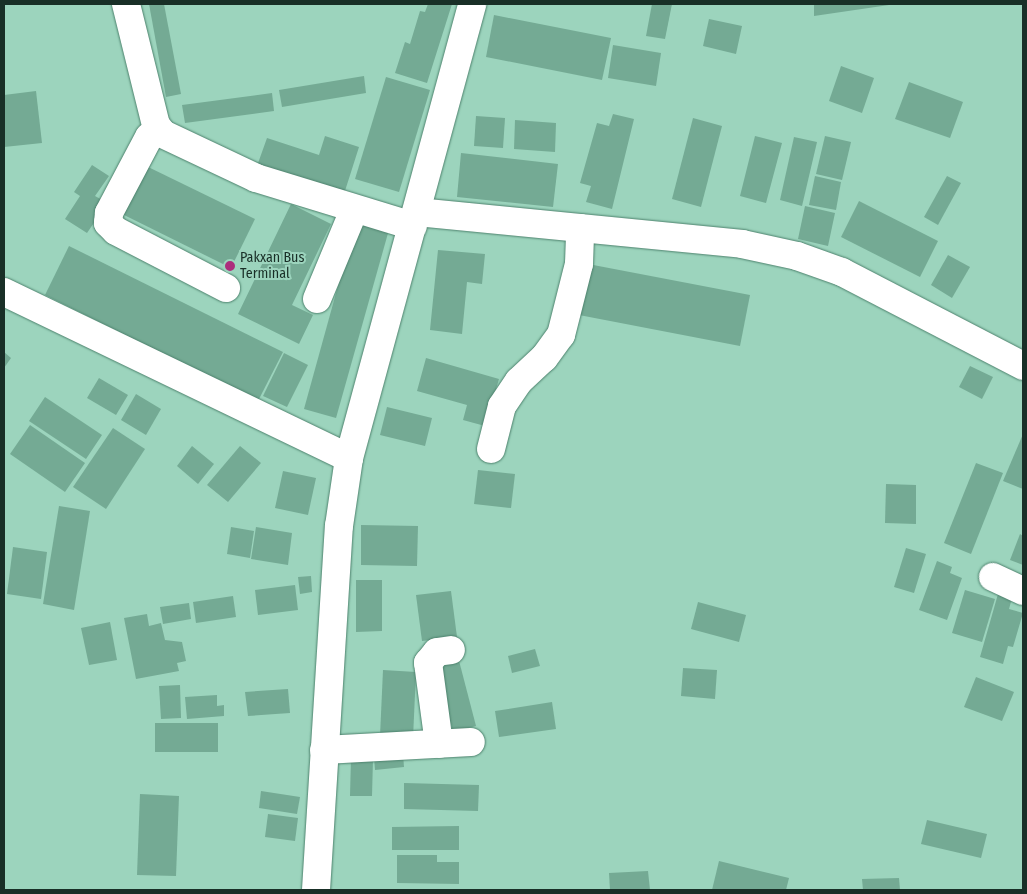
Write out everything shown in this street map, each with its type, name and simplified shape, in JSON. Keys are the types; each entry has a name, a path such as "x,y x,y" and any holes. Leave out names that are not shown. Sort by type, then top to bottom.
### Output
{"street":[{"path":"126,4 158,130 256,178 354,210 415,219 580,228 742,244 797,256 842,272 1023,366"},
{"path":"316,890 339,526 349,458 472,4"},
{"path":"158,130 145,145 109,213 108,223 116,231 226,288"},
{"path":"318,299 354,210"},
{"path":"491,449 502,406 519,381 544,358 561,335 579,264 580,228"},
{"path":"4,292 349,458"},
{"path":"993,576 1023,591"},
{"path":"438,744 428,663 436,652 451,650"},
{"path":"324,750 471,742"}],"building":[{"path":"149,4 164,4 181,94 166,97"},
{"path":"428,4 452,4 427,83 395,73 405,42 410,44 420,11 425,12"},
{"path":"652,4 672,4 665,39 646,36"},
{"path":"814,4 889,4 889,5 814,16"},
{"path":"494,15 611,38 602,80 486,57"},
{"path":"709,19 742,26 736,54 703,46"},
{"path":"613,45 661,53 656,86 608,78"},
{"path":"841,66 874,78 862,113 829,101"},
{"path":"364,76 366,93 282,107 279,90"},
{"path":"386,77 430,90 399,192 355,179"},
{"path":"909,82 963,102 950,138 895,119"},
{"path":"36,91 42,143 4,147 4,95"},
{"path":"272,93 274,111 185,123 182,105"},
{"path":"613,114 634,119 612,209 586,202 591,186 580,183 597,123 609,126"},
{"path":"476,116 505,118 503,148 474,146"},
{"path":"693,118 722,126 701,207 672,199"},
{"path":"515,120 556,123 555,152 514,149"},
{"path":"325,136 359,147 344,194 257,166 267,138 319,155"},
{"path":"755,136 782,143 766,203 740,196"},
{"path":"825,136 851,142 842,180 816,174"},
{"path":"794,137 817,142 802,206 780,200"},
{"path":"461,153 558,164 553,207 457,197"},
{"path":"142,164 255,219 231,268 118,212"},
{"path":"92,165 109,176 95,196 104,201 104,208 87,233 65,219 80,196 74,192"},
{"path":"815,176 841,182 836,210 809,205"},
{"path":"947,176 961,183 938,225 924,217"},
{"path":"859,201 938,241 920,277 841,237"},
{"path":"291,204 331,224 292,305 313,315 299,344 238,314"},
{"path":"805,206 835,213 828,246 798,239"},
{"path":"357,217 390,226 336,418 304,409"},
{"path":"69,246 283,352 258,401 45,295"},
{"path":"438,250 485,254 482,284 467,282 462,334 430,330"},
{"path":"948,255 970,267 952,298 931,285"},
{"path":"588,264 750,295 740,346 579,315"},
{"path":"4,352 11,358 4,368"},
{"path":"284,353 308,365 287,407 263,396"},
{"path":"426,358 499,379 485,426 463,420 467,405 417,391"},
{"path":"970,366 993,377 982,399 959,387"},
{"path":"99,378 128,395 116,415 87,398"},
{"path":"136,394 161,409 146,435 121,420"},
{"path":"45,397 102,435 86,459 29,421"},
{"path":"387,407 432,418 425,446 380,435"},
{"path":"30,425 85,463 65,492 10,454"},
{"path":"113,428 145,449 106,509 73,487"},
{"path":"1023,434 1023,489 1003,481"},
{"path":"192,446 214,464 198,484 177,466"},
{"path":"240,446 261,463 228,502 207,485"},
{"path":"976,463 1003,473 971,554 944,543"},
{"path":"478,470 515,474 511,508 474,504"},
{"path":"283,471 316,478 308,515 275,508"},
{"path":"886,484 916,485 916,524 885,523"},
{"path":"59,506 90,511 74,610 43,604"},
{"path":"361,525 418,526 417,566 361,565"},
{"path":"231,527 254,531 250,558 227,554"},
{"path":"256,527 292,533 288,565 251,559"},
{"path":"1020,534 1023,536 1023,565 1010,560"},
{"path":"13,547 47,552 41,599 7,594"},
{"path":"906,548 926,554 914,593 894,587"},
{"path":"937,561 952,567 950,573 962,578 947,620 919,610"},
{"path":"311,576 312,592 300,594 298,577"},
{"path":"356,580 382,580 382,631 356,632"},
{"path":"295,585 298,610 258,615 255,590"},
{"path":"965,590 995,599 982,642 952,633"},
{"path":"451,591 457,637 422,641 416,595"},
{"path":"998,594 1012,598 1009,609 1023,613 1013,647 1008,646 1003,664 980,657"},
{"path":"233,596 236,617 196,623 193,602"},
{"path":"698,602 746,615 739,642 691,629"},
{"path":"189,603 191,619 163,624 160,607"},
{"path":"147,614 149,626 161,623 165,640 182,642 186,661 177,663 179,671 136,679 124,618"},
{"path":"110,622 117,660 89,665 81,628"},
{"path":"535,649 540,666 512,673 508,656"},
{"path":"457,653 476,726 453,732 434,659"},
{"path":"683,668 717,670 715,699 681,696"},
{"path":"383,670 416,672 413,738 380,736"},
{"path":"976,677 1014,692 1002,721 964,707"},
{"path":"180,685 181,718 161,719 159,686"},
{"path":"288,689 290,713 248,716 245,692"},
{"path":"217,695 217,706 224,705 224,716 187,719 185,697"},
{"path":"552,702 556,729 499,737 495,711"},
{"path":"155,723 218,723 218,752 155,752"},
{"path":"403,754 404,767 375,770 374,756"},
{"path":"351,758 373,759 372,796 350,796"},
{"path":"404,783 479,785 478,811 404,809"},
{"path":"261,791 300,797 297,814 259,808"},
{"path":"140,794 179,796 176,876 137,875"},
{"path":"268,814 298,818 295,841 265,837"},
{"path":"927,820 987,834 981,858 921,844"},
{"path":"459,826 459,850 392,850 392,827"},
{"path":"397,855 437,855 437,862 459,862 459,884 397,883"},
{"path":"719,861 789,878 786,890 712,890"},
{"path":"648,871 650,890 610,890 609,873"},
{"path":"899,878 900,890 863,890 862,879"}],"place":[{"name":"Pakxan Bus Terminal","path":"230,266"}]}
